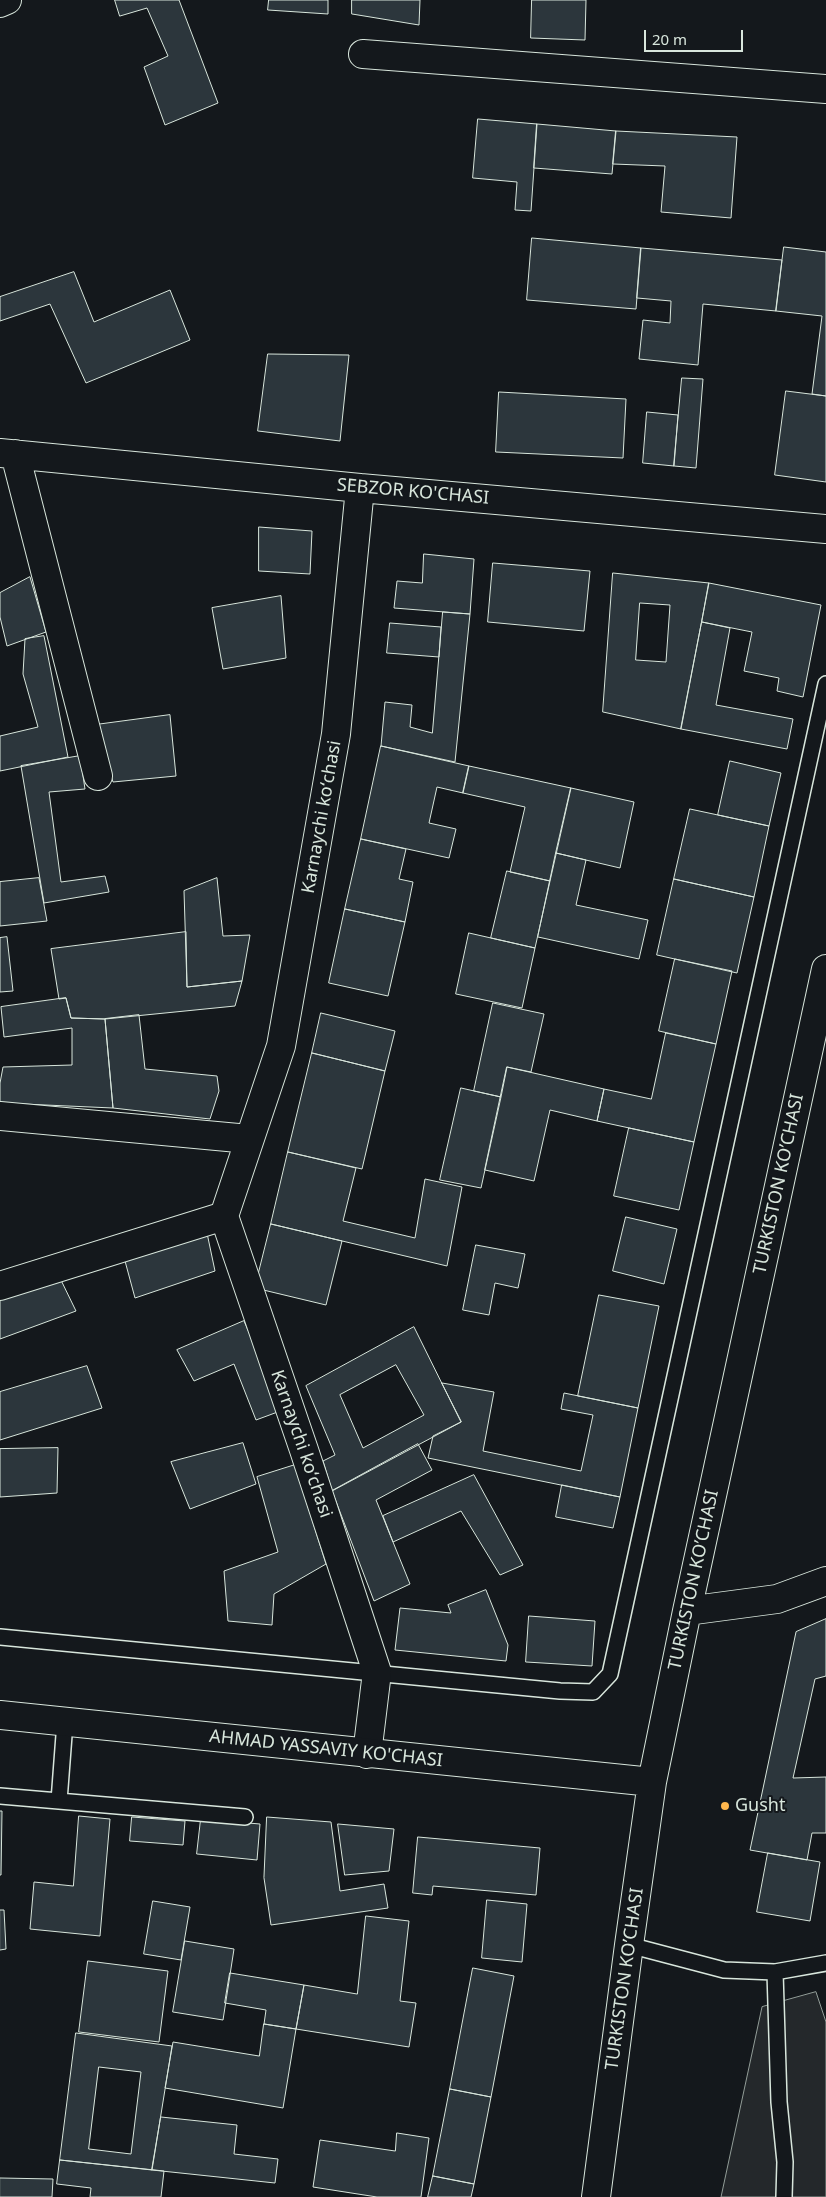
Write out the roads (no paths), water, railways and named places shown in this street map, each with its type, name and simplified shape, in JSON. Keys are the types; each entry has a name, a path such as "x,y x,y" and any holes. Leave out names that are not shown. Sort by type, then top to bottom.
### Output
{"street":[{"path":"0,3 7,0"},
{"path":"363,54 826,89"},
{"path":"8,454 98,776"},
{"name":"SEBZOR KO'CHASI","path":"8,454 360,488 826,529"},
{"name":"Karnaychi koʻchasi","path":"360,488 336,734 281,1046 224,1216 377,1672 367,1754"},
{"name":"TURKISTON KO’CHASI","path":"596,2197 652,1782 687,1611 826,969"},
{"path":"0,1116 250,1139"},
{"path":"0,1286 224,1216"},
{"path":"687,1611 777,1598 826,1581"},
{"name":"AHMAD YASSAVIY KO'CHASI","path":"0,1715 652,1782"}],"lane":[{"path":"0,1637 560,1691 593,1692 610,1674 826,684"},
{"path":"59,1801 65,1722"},
{"path":"0,1796 245,1817"},
{"path":"629,1945 724,1970 775,1972 826,1963"},
{"path":"775,1972 779,2102 785,2162 784,2197"}],"place":[{"name":"Gusht","path":"725,1806"}]}
